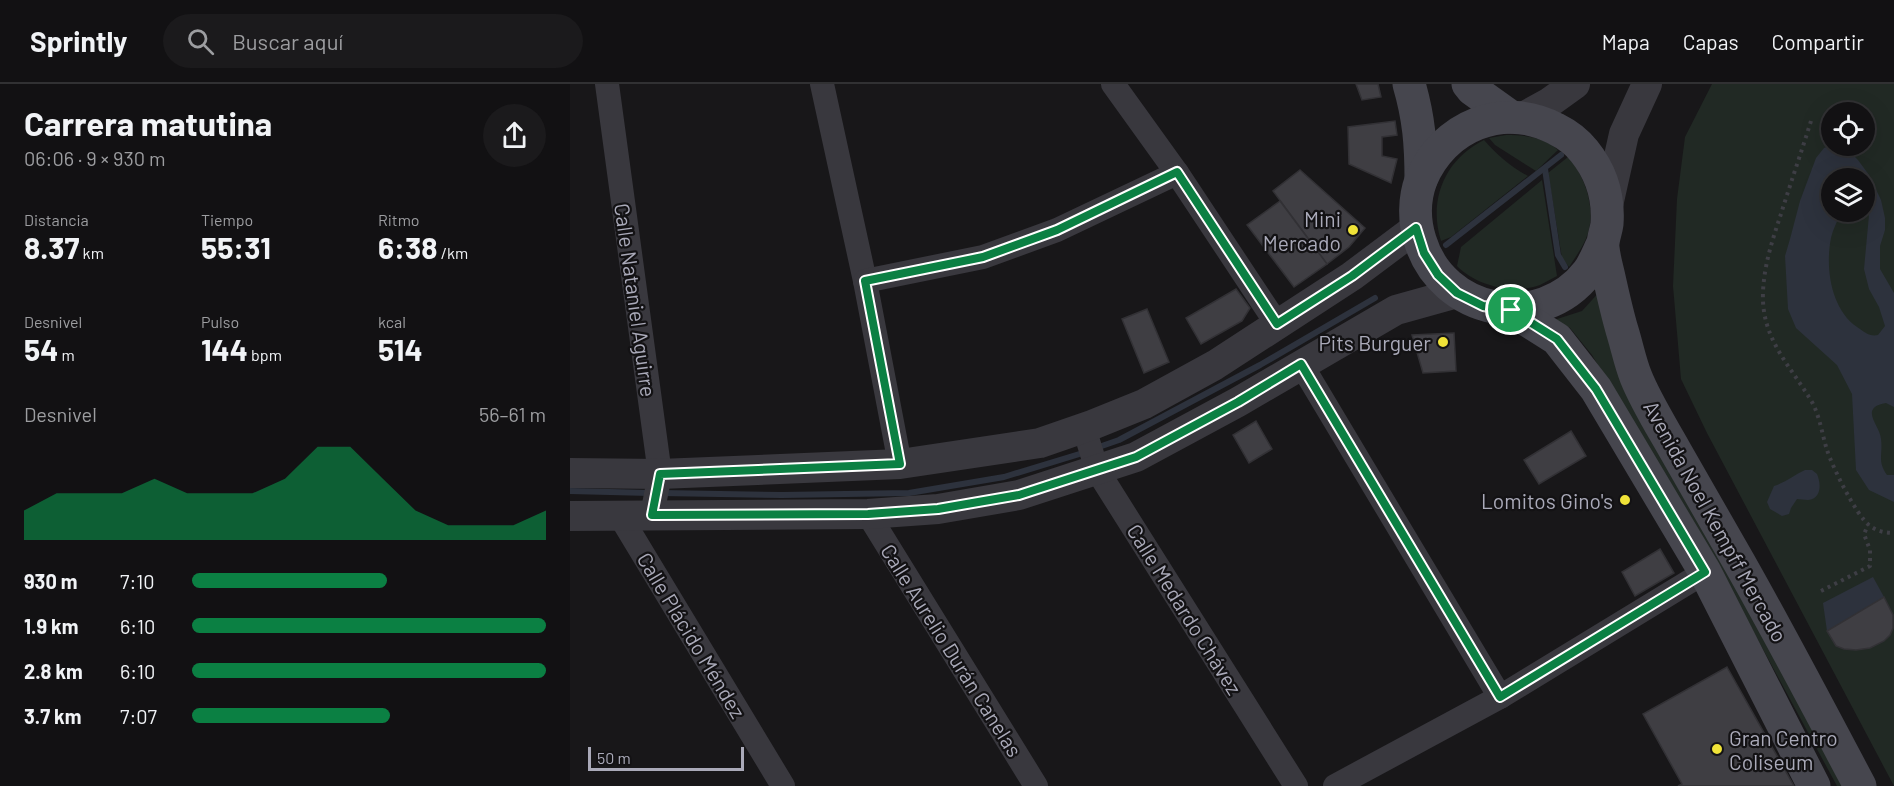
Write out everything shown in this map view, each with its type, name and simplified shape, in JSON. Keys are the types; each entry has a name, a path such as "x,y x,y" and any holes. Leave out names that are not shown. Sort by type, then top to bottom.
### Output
{"main road":[{"path":"1409,84 1419,120 1421,143 1416,228 1424,253 1438,275 1457,293 1483,306 1511,310 1541,305 1567,292 1588,271 1602,245 1607,210 1604,187 1595,166 1582,148 1565,133 1545,123 1517,117 1482,121 1456,135 1434,155 1420,182"},
{"path":"1468,84 1472,89 1517,117"},
{"name":"Avenida Noel Kempff Mercado","path":"1602,245 1617,315 1635,376 1666,435 1756,591 1860,786"},
{"name":"Avenida Noel Kempff Mercado","path":"1511,310 1557,339 1596,389 1705,572 1814,786"}],"street":[{"name":"Calle Nataniel Aguirre","path":"607,84 656,493"},
{"path":"822,84 865,281 900,464"},
{"path":"1113,84 1177,172 1277,324"},
{"path":"1517,117 1550,102 1575,84"},
{"path":"1607,210 1624,134 1647,84"},
{"path":"865,281 983,257 1057,230 1177,172"},
{"path":"570,473 656,493 868,514 938,509 1019,495 1090,449 1144,404 1215,365 1352,276 1416,228"},
{"path":"570,516 620,516 656,493 900,464 1040,443 1136,457 1238,402 1396,310 1457,293"},
{"path":"1301,364 1500,697"},
{"name":"Calle Medardo Chávez","path":"1090,449 1296,786"},
{"name":"Calle Aurelio Durán Canelas","path":"868,514 1036,786"},
{"name":"Calle Plácido Méndez","path":"620,516 783,786"},
{"path":"1335,786 1500,697 1705,572"}],"path":[{"path":"1811,121 1774,234 1765,270 1763,294 1766,322 1779,354 1812,403 1833,465 1850,499 1868,525 1885,533 1894,533"},
{"path":"1821,591 1870,566 1870,550 1864,534 1868,525"}],"shaded area":[{"path":"1712,84 1894,84 1894,786 1707,433 1681,379 1673,286 1677,199 1685,137"},
{"path":"1506,135 1534,138 1547,142 1558,150 1536,171 1495,145 1489,138"},
{"path":"1484,140 1516,169 1528,176 1451,237 1441,241 1437,211 1443,182 1459,158"},
{"path":"1821,152 1821,156 1854,156 1864,168 1821,168 1821,222 1837,222 1829,250 1830,275 1836,299 1848,319 1870,335 1878,335 1885,326 1879,307 1869,289 1864,269 1868,222 1875,222 1875,188 1881,200 1885,230 1880,246 1880,269 1894,293 1894,407 1886,403 1878,405 1872,413 1881,439 1882,466 1887,475 1894,475 1894,502 1869,490 1856,470 1852,394 1837,365 1796,328 1788,309 1785,256 1800,201 1816,158"},
{"path":"1568,157 1584,183 1591,213 1586,238 1569,267 1562,258 1548,173"},
{"path":"1542,180 1557,276 1530,288 1507,289 1475,279 1457,266 1461,247"},
{"path":"1602,289 1847,786 1837,786 1727,583 1592,355 1570,328 1554,320 1582,311"},
{"path":"1805,470 1812,470 1817,474 1820,486 1816,497 1808,500 1797,499 1789,514 1782,516 1770,509 1767,502 1774,486"},
{"path":"1873,577 1884,597 1827,631 1823,603"}],"building":[{"path":"1356,84 1378,84 1381,97 1362,100"},
{"path":"1395,121 1397,135 1382,137 1382,156 1397,159 1391,183 1349,164 1348,127"},
{"path":"1300,170 1365,228 1349,247 1327,264 1273,191"},
{"path":"1280,201 1327,264 1294,287 1247,225"},
{"path":"1236,289 1250,308 1242,321 1201,344 1186,318"},
{"path":"1147,309 1169,362 1144,373 1122,319"},
{"path":"1454,333 1456,371 1423,373 1412,335"},
{"path":"1256,421 1272,449 1249,463 1233,435"},
{"path":"1571,431 1586,456 1539,484 1524,460"},
{"path":"1660,549 1674,573 1635,596 1622,572"},
{"path":"1884,597 1893,615 1893,628 1890,635 1870,648 1856,650 1836,646 1827,631"},
{"name":"Gran Centro Coliseum","path":"1727,667 1794,786 1678,786 1682,784 1643,714"}],"waterway":[{"path":"1446,245 1561,155"},
{"path":"1545,169 1558,255 1565,267"},
{"path":"1096,448 1119,440 1260,365 1375,298"},
{"path":"661,493 782,495 909,493 1004,477 1086,452"},
{"path":"570,491 650,493"}],"place":[{"name":"Mini Mercado","path":"1353,230"},
{"name":"Pits Burguer","path":"1443,342"},
{"name":"Lomitos Gino's","path":"1625,500"},
{"name":"Gran Centro Coliseum","path":"1717,749"}],"route":[{"path":"1177,172 1277,324 1352,276 1416,228 1424,253 1438,275 1457,293 1483,306 1511,310 1557,339 1596,389 1705,572 1500,697 1301,364 1238,402 1136,457 1019,495 938,509 868,514 652,515 660,474 900,464 865,281 983,257 1057,230 1177,172"}]}
